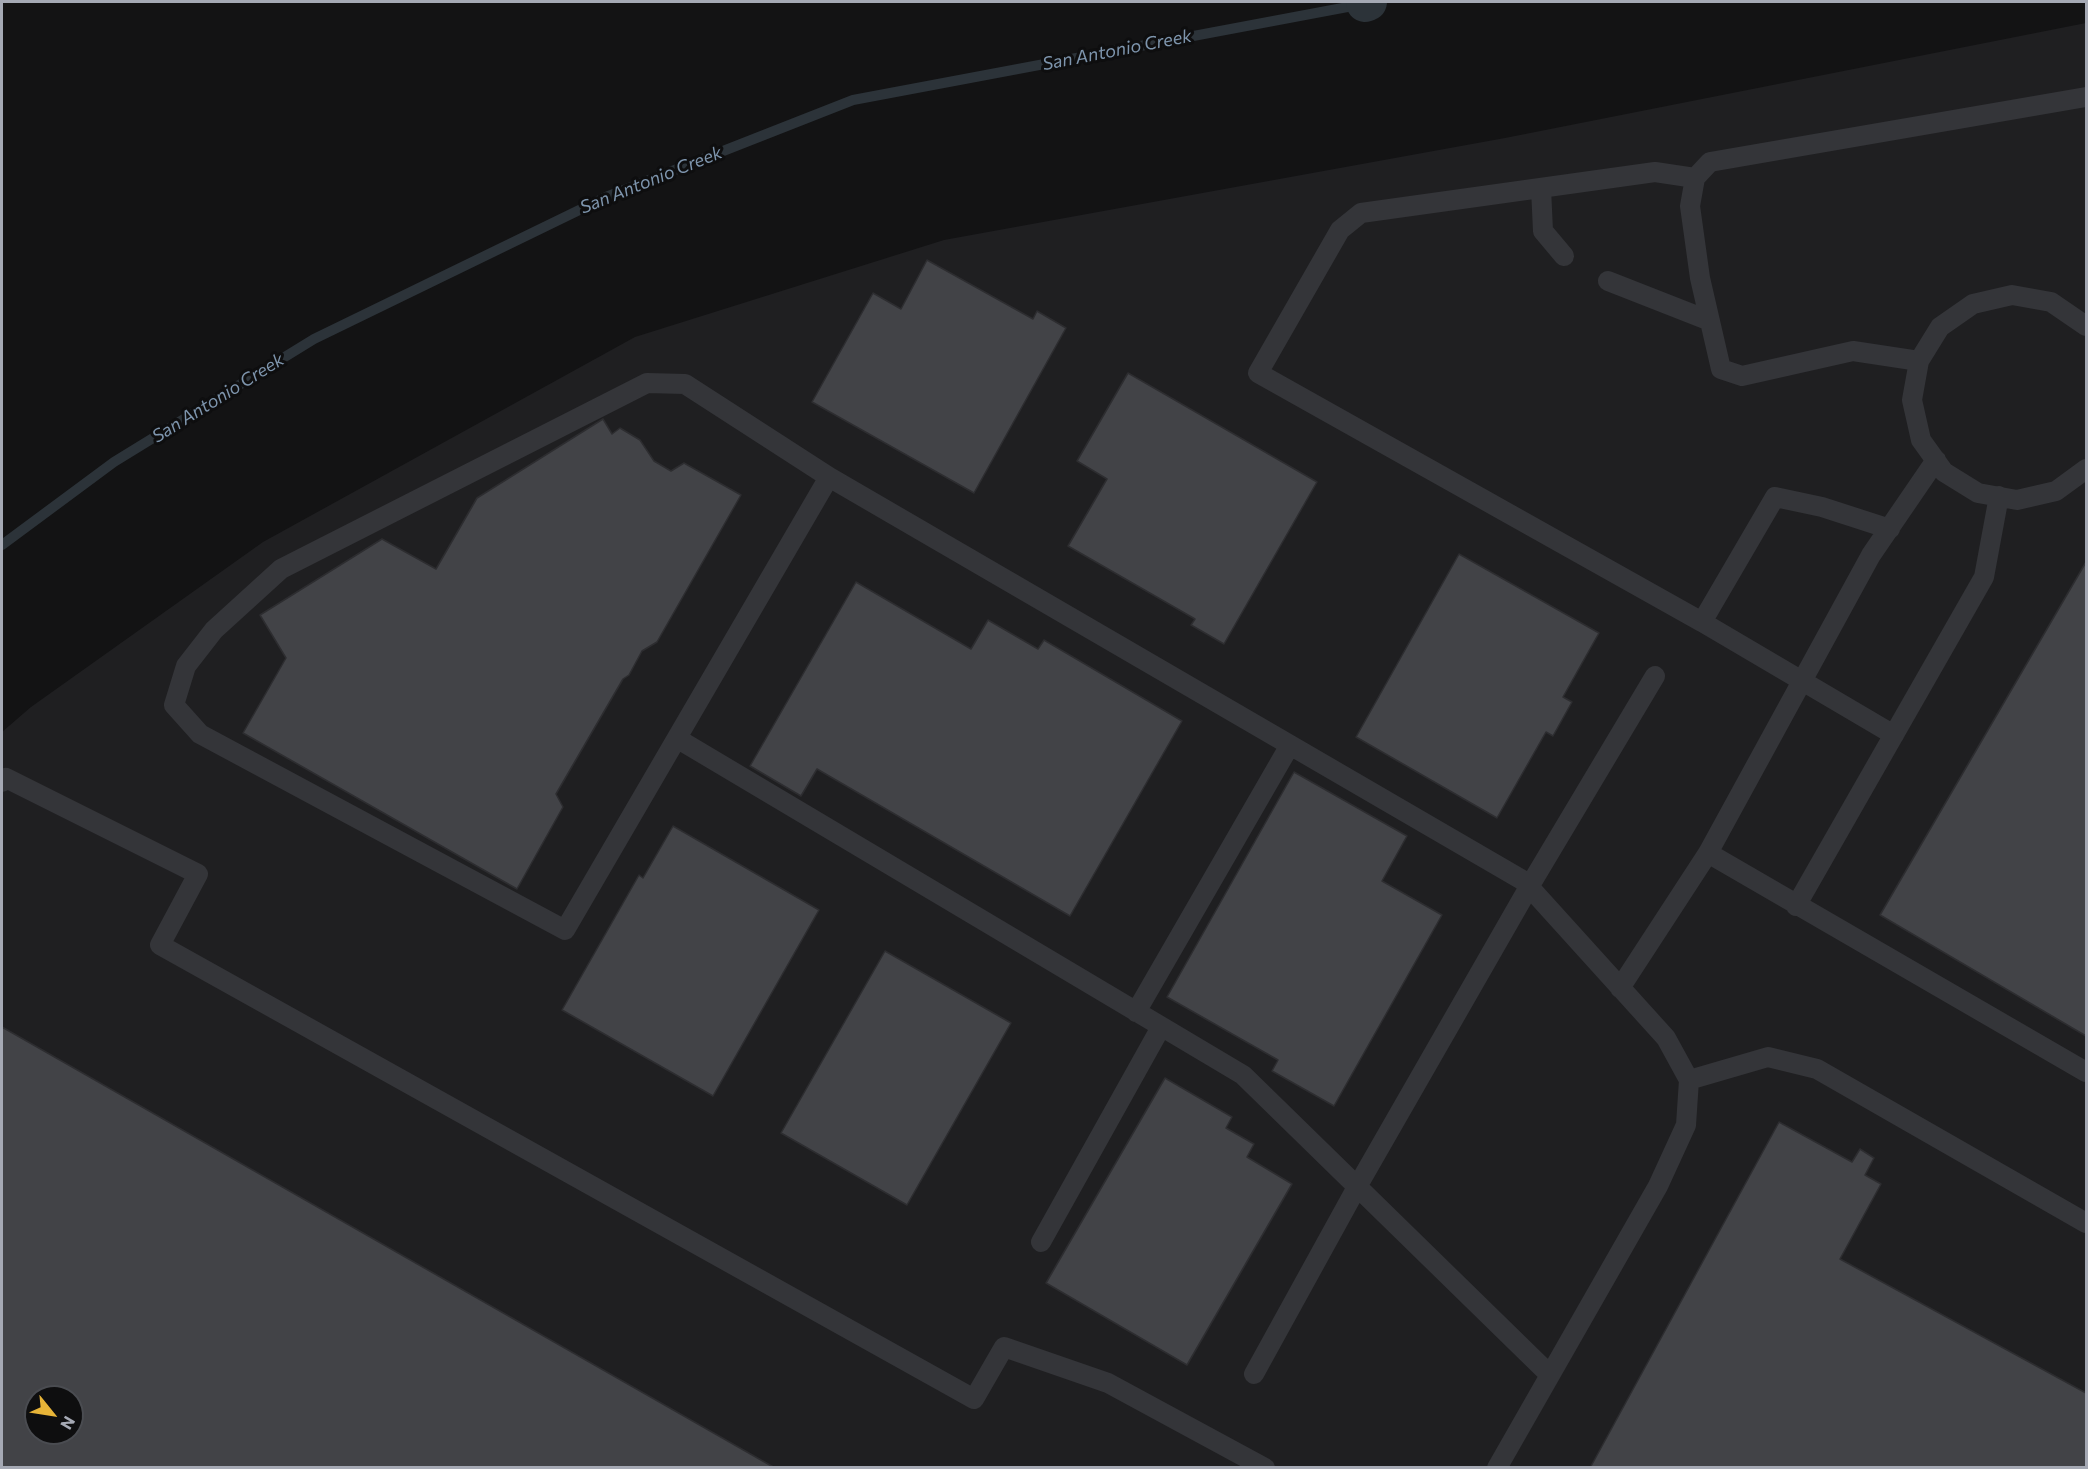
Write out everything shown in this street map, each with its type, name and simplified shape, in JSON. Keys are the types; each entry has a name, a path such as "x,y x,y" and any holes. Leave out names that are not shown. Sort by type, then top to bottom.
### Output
{"lane":[{"path":"1919,361 1853,351 1742,376 1721,369 1700,278 1690,206 1695,178 1710,162 2086,97"},
{"path":"1695,178 1654,172 1361,213 1340,230 1258,374 1702,622 1894,735"},
{"path":"1541,188 1543,231 1564,256"},
{"path":"1608,281 1710,321"},
{"path":"2086,326 2051,302 2012,295 1973,304 1940,327 1919,361 1912,400 1921,440 1944,472 1978,493 2017,500 2056,491 2086,469"},
{"path":"829,477 565,930 200,734 174,705 186,666 214,630 281,569 647,383 685,384 829,477 1524,881 1666,1038 1689,1080 1686,1125 1658,1186 1497,1467"},
{"path":"1620,988 1707,854 1871,555 1936,460"},
{"path":"1796,906 1984,577 1999,496"},
{"path":"1702,622 1775,497 1822,507 1890,529"},
{"path":"1254,1374 1357,1187 1529,887 1655,676"},
{"path":"678,739 1243,1075 1550,1375"},
{"path":"1136,1012 1290,745"},
{"path":"2,782 6,778 198,874 160,945 974,1399 1004,1347 1108,1383 1264,1467"},
{"path":"1707,854 2086,1072"},
{"path":"1041,1242 1161,1027"},
{"path":"1689,1080 1768,1057 1817,1069 2086,1223"}],"shaded area":[{"path":"2086,23 2086,1467 2,1467 2,732 31,707 263,542 635,337 944,240 1505,138"}],"building":[{"path":"927,260 1033,319 1037,311 1066,328 974,493 812,402 873,293 901,309"},
{"path":"1128,373 1317,482 1224,644 1191,625 1195,619 1068,546 1107,479 1077,461"},
{"path":"603,419 612,434 620,428 640,440 654,461 671,471 684,463 741,495 657,642 642,651 629,675 623,679 556,794 563,807 517,889 243,733 286,658 260,615 382,539 436,569 477,498"},
{"path":"1459,554 1599,633 1563,697 1572,702 1553,736 1546,732 1497,818 1356,737"},
{"path":"2086,562 2086,1036 1880,915"},
{"path":"856,582 971,649 988,620 1038,649 1044,640 1182,721 1070,916 817,769 801,796 750,766"},
{"path":"1294,772 1407,836 1382,881 1442,915 1334,1106 1272,1071 1278,1060 1167,997"},
{"path":"673,826 819,910 713,1096 562,1010 639,875 643,878"},
{"path":"885,951 1011,1023 907,1205 781,1133"},
{"path":"2,1027 775,1468 2,1468"},
{"path":"1165,1078 1232,1117 1226,1128 1254,1144 1247,1157 1292,1184 1187,1365 1046,1283"},
{"path":"1779,1122 1852,1162 1860,1149 1874,1158 1865,1175 1881,1184 1840,1259 2086,1393 2086,1468 1590,1468"}],"waterway":[{"name":"San Antonio Creek","path":"2,545 114,462 314,339 606,197 853,100 1374,2"}]}
